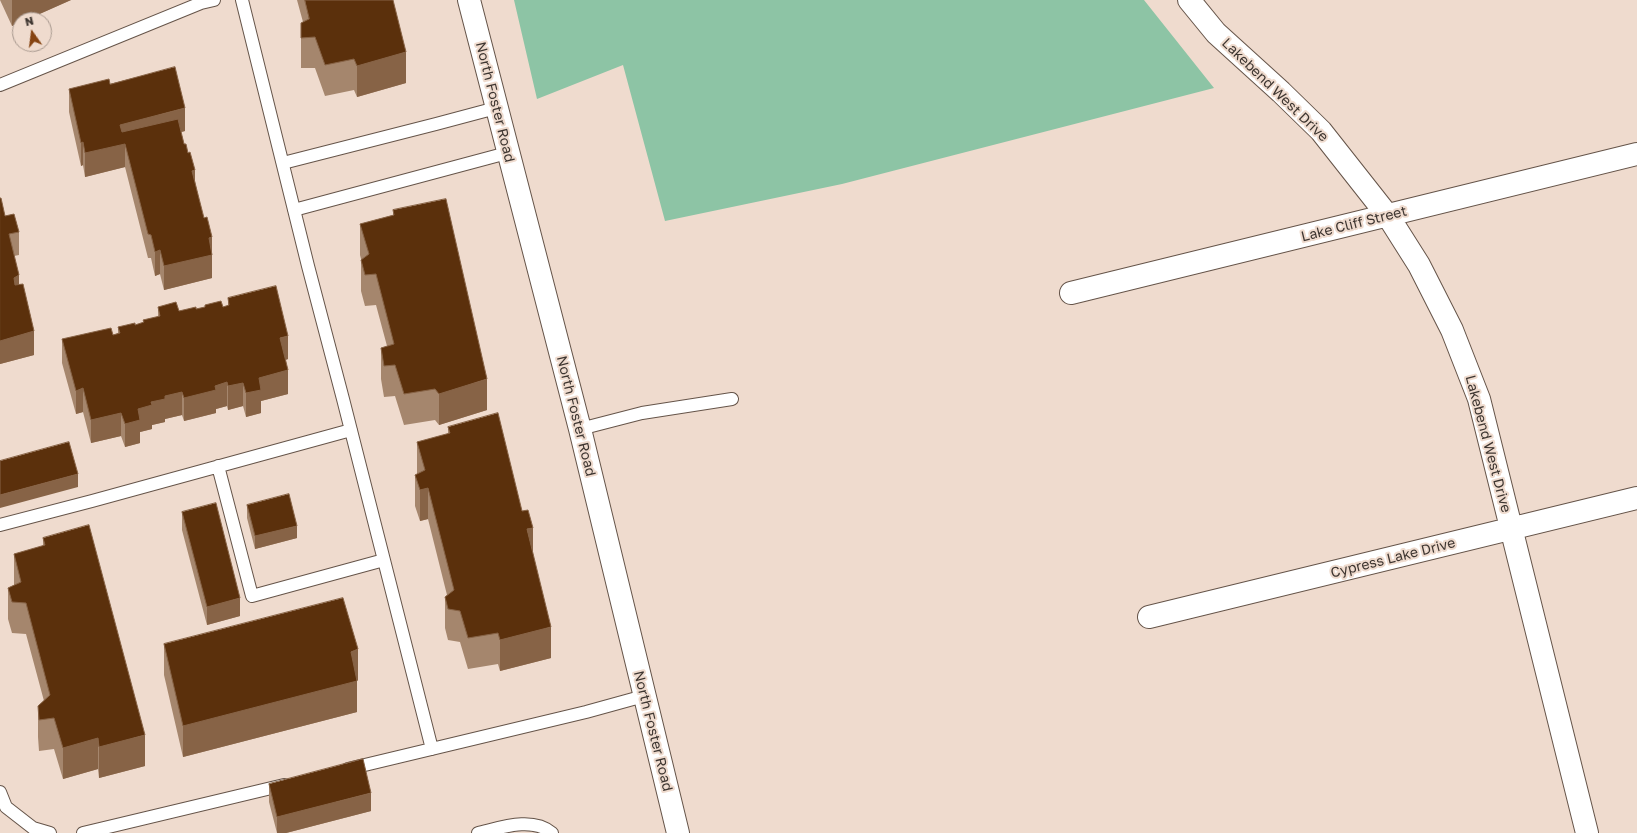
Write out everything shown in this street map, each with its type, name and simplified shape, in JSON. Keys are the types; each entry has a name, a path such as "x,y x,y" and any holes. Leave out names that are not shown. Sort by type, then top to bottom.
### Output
{"street":[{"name":"North Foster Road","path":"469,0 507,153 580,429 678,833"},
{"name":"Lakebend West Drive","path":"1189,0 1216,33 1281,92 1320,131 1388,216 1419,265 1452,330 1478,399 1587,833"},
{"name":"Lake Cliff Street","path":"1071,293 1637,154"},
{"name":"Cypress Lake Drive","path":"1149,617 1637,498"}],"lane":[{"path":"0,86 201,3 214,0"},
{"path":"242,0 294,210 432,749"},
{"path":"283,163 496,108"},
{"path":"294,210 507,153"},
{"path":"580,429 642,413 732,399"},
{"path":"0,525 351,430"},
{"path":"218,466 252,596 384,560"},
{"path":"339,771 586,712 644,696"},
{"path":"83,833 292,783"},
{"path":"0,792 6,807 33,828 50,833"},
{"path":"478,833 510,825 527,824 549,830 552,833"}],"green space":[{"path":"514,0 1144,0 1214,88 842,184 665,221 623,65 537,99"}],"building":[{"path":"305,0 393,0 406,52 357,66 354,59 325,65 315,37 301,38 301,23 309,19"},
{"path":"175,67 185,108 120,125 122,132 178,119 184,144 186,144 188,153 190,152 195,170 192,171 204,218 207,217 212,237 209,238 212,255 164,266 160,250 155,252 151,235 148,234 125,144 85,153 83,142 81,143 69,89 109,79 110,84"},
{"path":"0,198 5,216 14,214 19,232 9,234 19,275 14,278 15,285 23,284 34,331 0,341"},
{"path":"446,199 487,379 439,394 435,389 404,394 395,365 384,366 381,348 394,344 376,274 365,275 361,260 369,254 360,224 394,215 393,210"},
{"path":"276,286 288,336 280,338 288,370 259,378 261,390 246,393 243,383 228,386 227,382 215,386 216,390 184,398 182,392 165,396 165,399 151,402 152,405 138,409 140,420 125,424 121,413 91,420 83,388 76,391 62,339 111,328 113,335 120,333 118,327 135,323 135,325 144,322 143,320 160,316 158,307 176,302 179,311 196,307 196,309 205,307 205,305 221,301 223,307 229,305 228,298"},
{"path":"498,413 522,511 528,510 533,528 527,529 551,627 500,640 498,633 468,638 460,611 448,609 445,597 454,590 428,488 420,490 415,475 425,470 417,442 450,433 448,427"},
{"path":"69,442 78,474 0,495 0,461"},
{"path":"289,494 297,526 255,536 247,505"},
{"path":"216,503 240,598 207,607 182,512"},
{"path":"89,525 145,735 99,747 98,738 63,748 54,718 39,720 38,706 50,695 26,603 12,602 8,588 21,582 14,554 45,545 43,538"},
{"path":"343,598 358,649 351,652 357,681 183,726 164,644"},
{"path":"363,759 371,793 277,817 269,784"}]}
